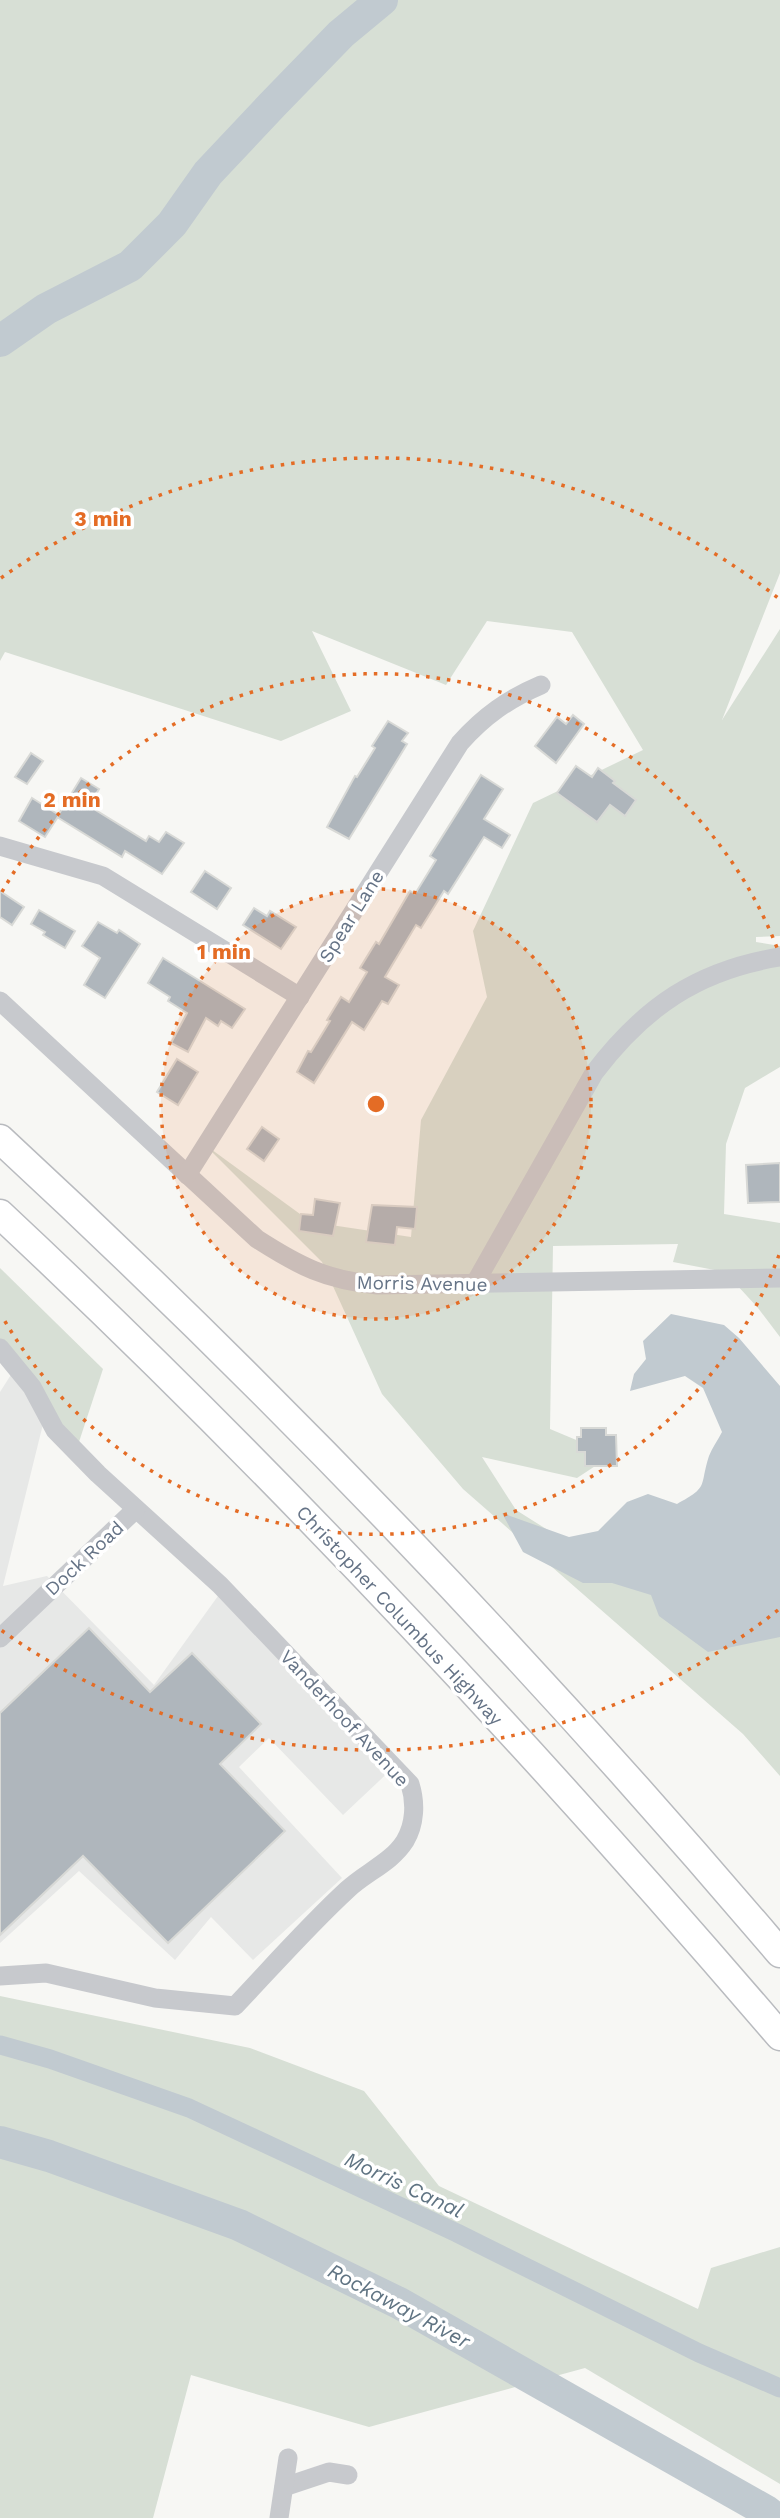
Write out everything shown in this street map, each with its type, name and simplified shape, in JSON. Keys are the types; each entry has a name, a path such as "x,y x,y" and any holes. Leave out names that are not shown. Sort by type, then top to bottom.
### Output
{"highway":[{"path":"0,1139 187,1315 415,1547 660,1812 780,1953"},
{"name":"Christopher Columbus Highway","path":"0,1214 181,1388 429,1642 584,1812 780,2036"}],"street":[{"name":"Spear Lane","path":"187,1175 460,743 496,708 541,685"},
{"path":"0,846 103,876 300,997"},
{"path":"474,1285 594,1073 614,1046 646,1015 692,984 722,970 780,957"},
{"name":"Morris Avenue","path":"0,1001 257,1239 297,1264 328,1277 377,1285 780,1278"},
{"name":"Dock Road","path":"0,1348 32,1387 55,1430 98,1475 136,1509 0,1638"},
{"name":"Vanderhoof Avenue","path":"0,1976 46,1973 177,2001 235,2006 348,1888 395,1854 412,1825 414,1809 410,1784 220,1585 136,1509"},
{"path":"279,2518 288,2458"},
{"path":"284,2487 330,2472 348,2475"}],"shaded area":[{"path":"0,0 780,0 780,573 722,720 780,629 780,936 756,937 756,942 780,946 780,1067 745,1088 726,1144 724,1214 780,1223 780,1337 725,1272 673,1262 678,1244 553,1246 550,1429 612,1455 577,1478 482,1457 516,1510 578,1549 780,1615 780,1776 743,1734 463,1489 382,1394 322,1262 204,1144 311,1222 411,1237 421,1120 487,997 473,931 533,803 643,750 572,632 487,621 446,685 312,631 351,711 281,741 5,652 0,661"},
{"path":"0,1268 103,1369 76,1451 0,1357"},
{"path":"671,1314 724,1325 739,1338 780,1386 780,1637 708,1652 659,1616 651,1595 612,1583 583,1583 523,1552 502,1513 569,1537 598,1531 627,1502 648,1494 677,1504 699,1489 709,1456 722,1432 703,1388 685,1376 630,1391 634,1374 646,1359 643,1341"},
{"path":"14,1370 45,1416 3,1586 47,1576 154,1685 223,1589 396,1765 343,1815 269,1738 239,1767 342,1878 253,1960 211,1917 175,1960 79,1871 0,1943 0,1392"},
{"path":"0,1996 250,2048 364,2091 439,2186 698,2309 711,2268 780,2247 780,2484 585,2368 369,2427 191,2375 153,2518 0,2518"}],"building":[{"path":"573,715 584,724 556,763 535,746 557,717 566,724"},
{"path":"388,721 408,733 402,741 407,744 349,839 327,827 355,776 357,777 375,748 372,746"},
{"path":"31,753 43,761 27,784 15,777"},
{"path":"576,766 592,777 598,768 636,800 625,816 610,805 597,822 557,793"},
{"path":"481,775 503,789 484,819 510,835 502,848 484,837 448,894 444,891 421,928 416,925 385,977 399,985 388,1004 382,1001 364,1030 352,1022 314,1083 297,1072 308,1051 311,1052 330,1021 327,1020 341,997 349,1002 367,972 360,968 376,942 379,944 410,891 415,894 436,860 430,856"},
{"path":"81,778 99,789 89,806 146,841 149,836 159,842 166,832 184,843 162,874 125,851 122,857 57,817"},
{"path":"32,798 59,815 45,837 19,821"},
{"path":"205,871 231,888 217,909 191,892"},
{"path":"0,891 24,907 12,925 0,917"},
{"path":"254,908 267,916 270,911 296,927 281,949 243,925"},
{"path":"39,910 75,931 65,948 31,924"},
{"path":"98,922 117,933 119,930 140,944 105,998 84,985 100,958 82,946"},
{"path":"163,958 245,1009 232,1028 221,1021 218,1026 206,1018 188,1052 171,1043 187,1013 168,1001 170,997 148,983"},
{"path":"177,1059 198,1072 178,1105 157,1092"},
{"path":"262,1127 279,1139 264,1161 247,1149"},
{"path":"780,1163 780,1202 748,1203 746,1165"},
{"path":"315,1199 340,1203 333,1236 299,1231 301,1214 313,1215"},
{"path":"372,1205 417,1207 415,1229 397,1227 395,1245 366,1242"},
{"path":"581,1428 606,1428 606,1435 616,1435 617,1466 585,1466 585,1452 577,1452 577,1437 581,1437"},
{"path":"89,1628 150,1692 192,1653 261,1724 220,1764 285,1831 168,1943 83,1856 0,1935 0,1713"}],"waterway":[{"path":"0,341 46,309 130,266 172,224 208,173 273,104 341,34 382,0"},
{"name":"Morris Canal","path":"0,2045 50,2059 189,2108 457,2233 699,2353 780,2388"},
{"name":"Rockaway River","path":"0,2142 49,2156 239,2225 399,2303 775,2518"}]}
